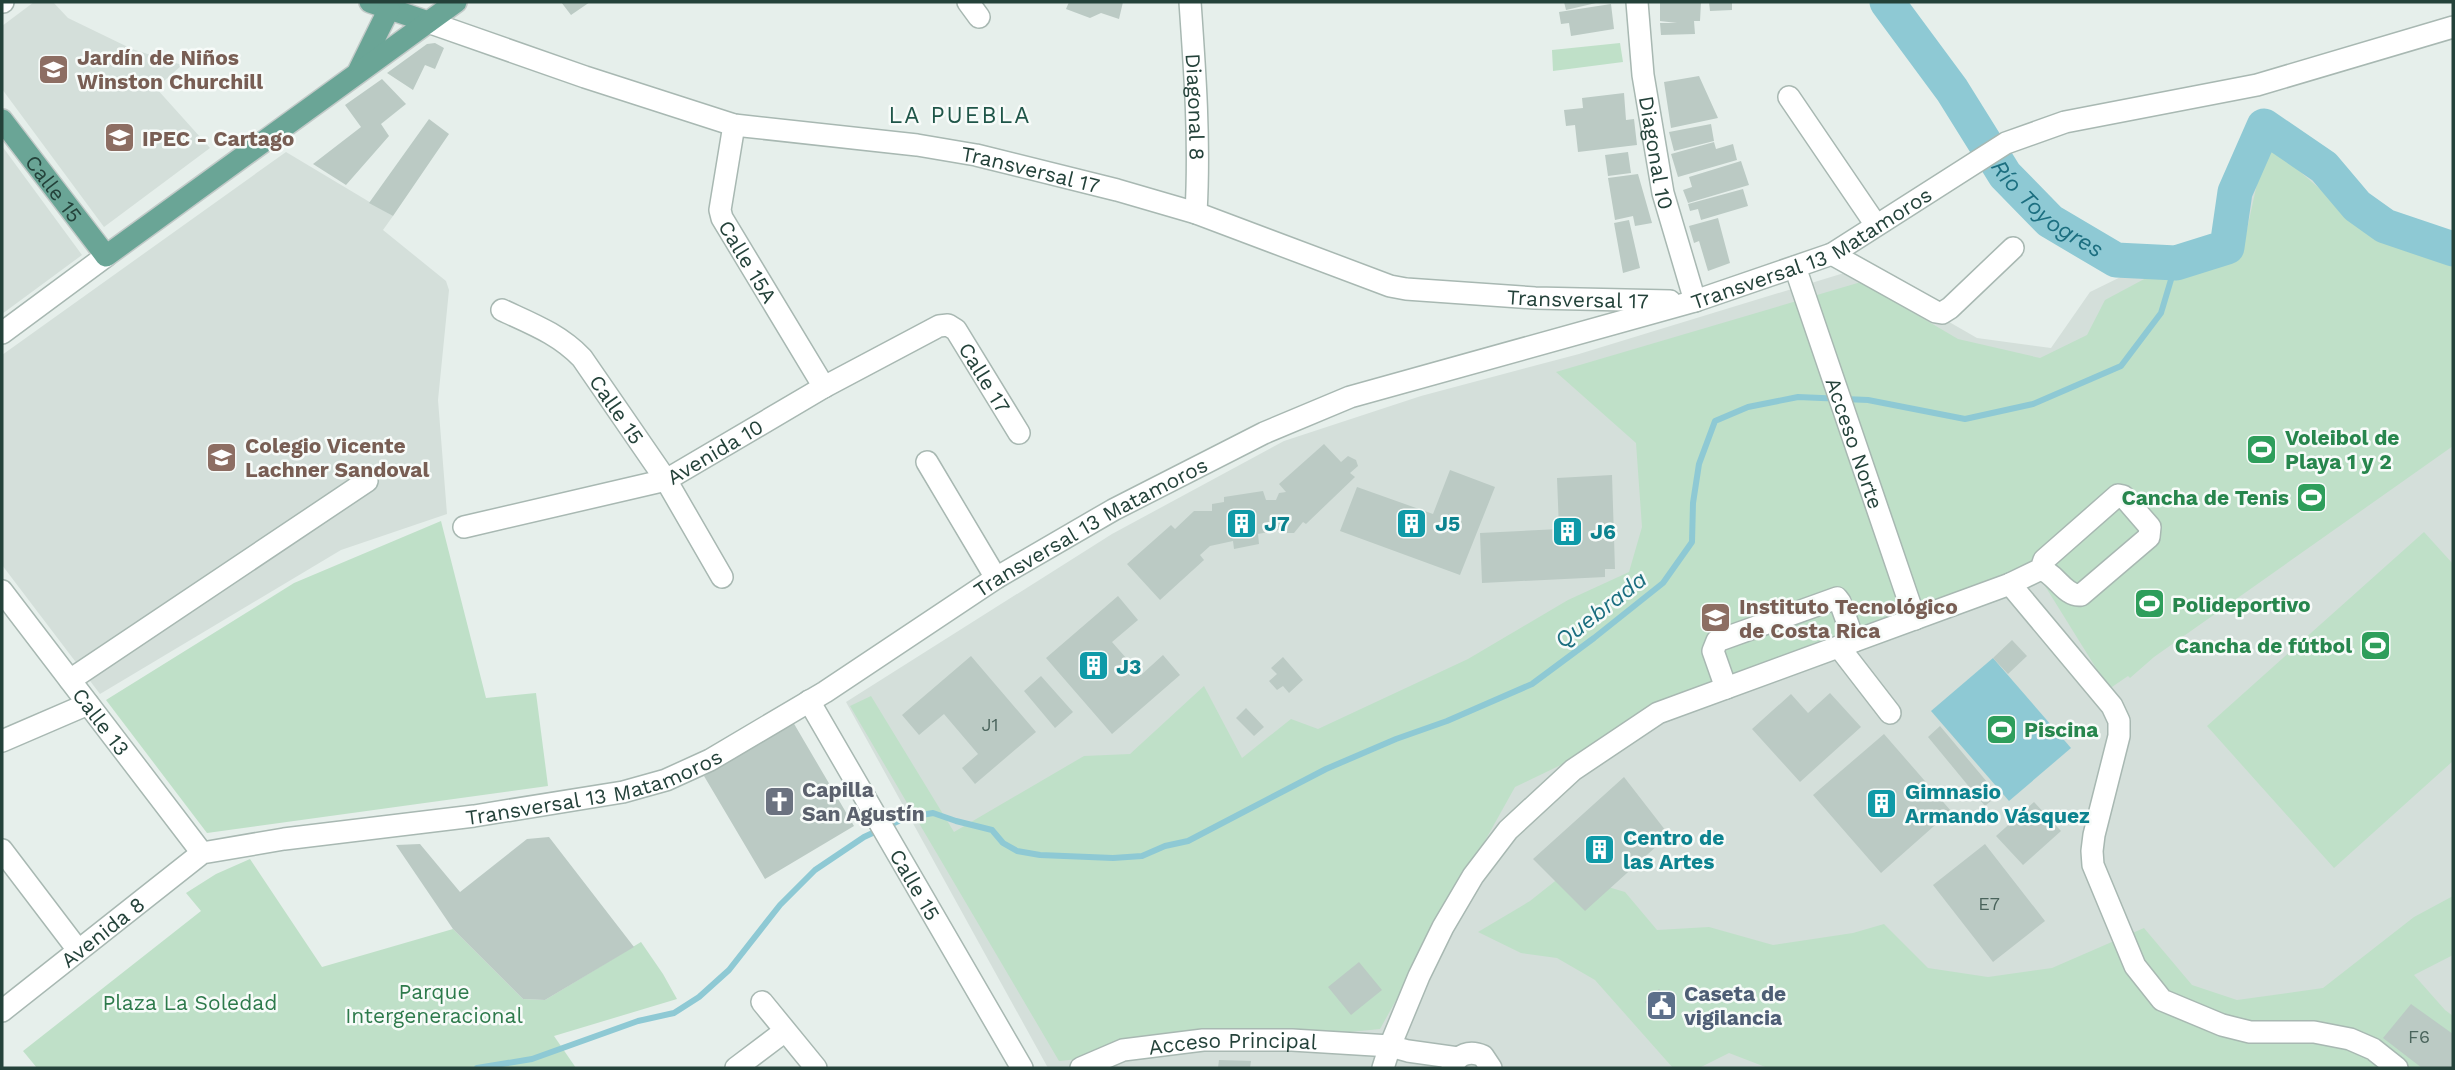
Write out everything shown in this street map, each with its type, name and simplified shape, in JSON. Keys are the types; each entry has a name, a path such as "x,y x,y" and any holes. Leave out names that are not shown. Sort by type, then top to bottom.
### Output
{"main road":[{"path":"106,256 456,2"},
{"path":"356,75 380,5"},
{"name":"Transversal 17","path":"380,5 428,22"},
{"name":"Calle 15","path":"2,120 106,256"}],"street":[{"name":"Diagonal 8","path":"1190,2 1197,104 1196,213"},
{"name":"Diagonal 10","path":"1637,2 1643,75 1663,194 1695,301"},
{"name":"Transversal 17","path":"428,22 734,125 917,145 976,155 1117,190 1196,213 1391,286 1535,298 1695,301"},
{"name":"Transversal 13 Matamoros","path":"202,853 284,839 474,816 623,792 666,780 710,760 809,701 996,578 1113,510 1264,433 1350,397 1695,301 1832,254 2006,143 2066,122 2257,85 2453,27"},
{"path":"1789,97 1875,226"},
{"name":"Calle 15A","path":"734,125 720,210 722,218 824,387"},
{"path":"1832,254 1942,313 2012,248"},
{"path":"2,333 106,256"},
{"name":"Acceso Norte","path":"1795,267 1915,618"},
{"name":"Calle 15","path":"502,310 552,333 582,358 666,480 722,577"},
{"name":"Avenida 10","path":"464,527 666,480 824,387 939,326 948,326"},
{"name":"Calle 17","path":"948,326 956,330 1019,433"},
{"path":"927,462 996,578"},
{"path":"70,680 367,481"},
{"path":"1383,1068 1419,976 1443,927 1473,876 1508,830 1573,770 1658,713 2010,584 2041,569 2044,560 2118,495 2123,496 2150,527 2149,537 2076,597 2051,574 2041,569"},
{"path":"2010,584 2112,706 2119,721 2114,760 2094,835 2093,865 2135,966 2162,1000 2222,1025 2250,1032 2314,1032 2350,1039 2373,1049 2397,1068"},
{"name":"Calle 13","path":"2,591 202,853"},
{"path":"1726,688 1713,651 1717,640 1837,598 1847,644 1890,713"},
{"name":"Calle 15","path":"809,701 1022,1068"},
{"path":"2,741 88,704"},
{"path":"2,850 78,950"},
{"name":"Avenida 8","path":"2,1011 202,853"},
{"path":"762,1002 816,1068"},
{"path":"736,1068 785,1031"},
{"name":"Acceso Principal","path":"1081,1068 1123,1049 1203,1040 1292,1040 1390,1046 1455,1063 1464,1054 1477,1053 1488,1061 1491,1068"}],"shaded area":[{"name":"IPEC - Cartago","path":"34,2 53,2 68,18 132,49 182,65 156,88 210,148 104,227 2,89 2,26"},
{"name":"Instituto Tecnológico de Costa Rica","path":"2262,128 2325,166 2393,233 2453,252 2453,1068 1048,1068 846,702 1112,534 1284,441 1421,396 1579,354 1857,269 1977,338 2051,348 2090,292 2143,266 2228,250 2236,197"},
{"path":"2,146 82,255 2,314"},
{"name":"Colegio Vicente Lachner Sandoval","path":"286,152 393,216 383,230 446,281 449,290 438,400 447,514 341,550 100,694 2,565 2,355"}],"green space":[{"path":"1620,43 1623,62 1553,71 1552,50"},
{"path":"2266,142 2381,242 2453,258 2453,446 2154,657 2130,678 2128,676 2109,689 2032,565 1698,699 1515,787 1380,1029 1059,1061 850,706 871,696 954,832 1084,756 1130,754 1204,686 1242,758 1291,719 1318,729 1468,659 1568,600 1629,572 1642,527 1636,443 1556,372 1861,282 1958,339 2040,358 2087,335 2105,300 2148,277 2219,264 2243,248"},
{"path":"441,521 486,698 536,693 548,786 207,833 106,700 294,583"},
{"name":"Cancha de fútbol","path":"2424,532 2453,564 2453,761 2334,868 2207,726"},
{"name":"Parque Intergeneracional","path":"250,859 322,967 453,929 523,999 545,1000 641,942 677,999 554,1036 576,1068 37,1068 23,1051 201,911 186,893 216,874"},
{"path":"1564,874 1625,892 1657,930 1709,927 1773,945 1853,933 1884,924 1928,968 1988,977 2052,968 2144,928 2192,985 2237,1000 2323,988 2414,917 2453,896 2453,955 2414,975 2453,1016 2453,1068 1768,1068 1729,1053 1699,1068 1673,1068 1595,980 1557,958 1521,953 1478,932 1530,901"}],"water":[{"name":"Piscina","path":"1993,658 2071,748 2009,801 1931,711"}],"building":[{"path":"561,2 590,2 571,15"},
{"path":"1069,2 1123,2 1119,19 1101,13 1090,18 1066,9"},
{"path":"1564,2 1596,2 1596,3 1566,10"},
{"path":"1660,2 1701,2 1700,21 1694,21 1695,34 1661,35 1660,23 1677,23 1660,21"},
{"path":"1709,2 1732,2 1732,10 1710,11"},
{"path":"1611,4 1614,29 1571,36 1569,23 1561,24 1559,12"},
{"path":"435,43 444,48 435,69 425,65 413,90 387,73 427,44"},
{"path":"1699,76 1718,118 1671,128 1664,82"},
{"path":"382,79 406,104 381,124 389,136 346,185 313,164 361,127 345,105"},
{"path":"1624,93 1626,120 1634,119 1637,145 1578,152 1575,125 1566,126 1564,110 1583,108 1582,98"},
{"path":"429,119 449,134 393,216 369,203"},
{"path":"1711,124 1714,141 1674,151 1669,132"},
{"path":"1714,142 1716,149 1733,144 1737,160 1678,177 1671,154"},
{"path":"1628,152 1631,173 1608,176 1605,155"},
{"path":"1741,161 1749,185 1688,203 1683,190 1692,187 1689,177"},
{"path":"1638,174 1652,223 1635,226 1633,216 1615,220 1608,178"},
{"path":"1743,189 1748,206 1701,220 1698,209 1690,211 1688,204"},
{"path":"1718,218 1730,263 1708,271 1699,241 1694,243 1689,226"},
{"path":"1629,220 1640,268 1623,273 1614,223"},
{"name":"J7","path":"1324,444 1341,462 1348,456 1356,460 1358,466 1350,473 1355,477 1294,533 1284,533 1283,529 1258,534 1259,544 1234,549 1233,541 1210,546 1200,555 1204,560 1160,600 1127,564 1171,525 1175,529 1194,511 1212,511 1212,504 1224,502 1224,497 1263,491 1266,500 1276,500 1279,493 1286,492 1279,484"},
{"name":"J5","path":"1450,470 1495,487 1460,575 1340,531 1357,487 1433,514"},
{"name":"J6","path":"1612,475 1615,569 1605,569 1605,577 1482,583 1480,533 1559,529 1557,478"},
{"name":"J3","path":"1118,596 1138,620 1112,642 1141,675 1163,655 1180,675 1112,734 1046,658"},
{"path":"2012,640 2027,656 2008,674 1993,658"},
{"name":"J1","path":"971,656 1036,732 975,784 962,768 978,754 944,714 919,735 902,715"},
{"path":"1283,657 1303,680 1289,693 1283,686 1277,690 1269,681 1277,674 1271,668"},
{"path":"1041,676 1073,712 1055,728 1024,691"},
{"path":"1830,693 1861,727 1800,782 1752,729 1791,694 1808,713"},
{"path":"1246,708 1264,727 1254,736 1236,718"},
{"name":"Capilla San Agustín","path":"793,722 854,826 765,879 704,776"},
{"name":"Piscina","path":"1940,726 1998,795 1985,806 1928,737"},
{"name":"Gimnasio Armando Vásquez","path":"1884,734 1951,811 1881,873 1813,795"},
{"name":"Centro de las Artes","path":"1624,777 1669,835 1585,911 1533,859"},
{"path":"2034,802 2061,831 2023,865 1996,836"},
{"path":"549,837 634,947 545,1000 523,999 453,929 396,845 420,844 460,892 527,839"},
{"path":"1985,844 2045,921 1993,962 1933,885"},
{"path":"1359,962 1382,990 1351,1015 1328,987"},
{"name":"Caseta de vigilancia","path":"1659,989 1677,1008 1663,1021 1645,1002"},
{"path":"2411,1004 2453,1034 2453,1068 2422,1068 2383,1038"},
{"path":"1219,1060 1251,1061 1250,1068 1218,1068"}],"waterway":[{"name":"Quebrada","path":"1887,2 1952,90 2005,175 2050,221 2116,260 2176,263 2227,247 2235,192 2264,126 2324,167 2357,206 2385,226 2453,249"},
{"name":"Quebrada","path":"477,1068 532,1059 638,1021 674,1013 699,997 729,970 780,905 815,870 864,837 905,818 933,813 992,830 1003,843 1017,851 1040,855 1113,858 1142,856 1165,846 1188,841 1326,769 1532,684 1663,583 1692,542 1693,503 1699,464 1715,421 1748,407 1798,397 1868,400 1965,419 2033,404 2121,366 2161,313 2176,263"}],"place":[{"name":"Jardín de Niños Winston Churchill","path":"54,69"},
{"name":"IPEC - Cartago","path":"119,138"},
{"name":"Voleibol de Playa 1 y 2","path":"2262,449"},
{"name":"Colegio Vicente Lachner Sandoval","path":"222,457"},
{"name":"Cancha de Tenis","path":"2312,497"},
{"name":"J7","path":"1241,523"},
{"name":"J5","path":"1412,523"},
{"name":"J6","path":"1567,531"},
{"name":"Polideportivo","path":"2149,604"},
{"name":"Instituto Tecnológico de Costa Rica","path":"1716,618"},
{"name":"Cancha de fútbol","path":"2375,645"},
{"name":"J3","path":"1093,666"},
{"name":"Piscina","path":"2001,729"},
{"name":"Capilla San Agustín","path":"779,801"},
{"name":"Gimnasio Armando Vásquez","path":"1882,803"},
{"name":"Centro de las Artes","path":"1600,849"},
{"name":"Caseta de vigilancia","path":"1661,1005"}],"district":[{"name":"LA PUEBLA","path":"960,115"}],"water label":[{"name":"Río Toyogres","path":"2051,205"}],"park label":[{"name":"Plaza La Soledad","path":"190,1002"}]}
